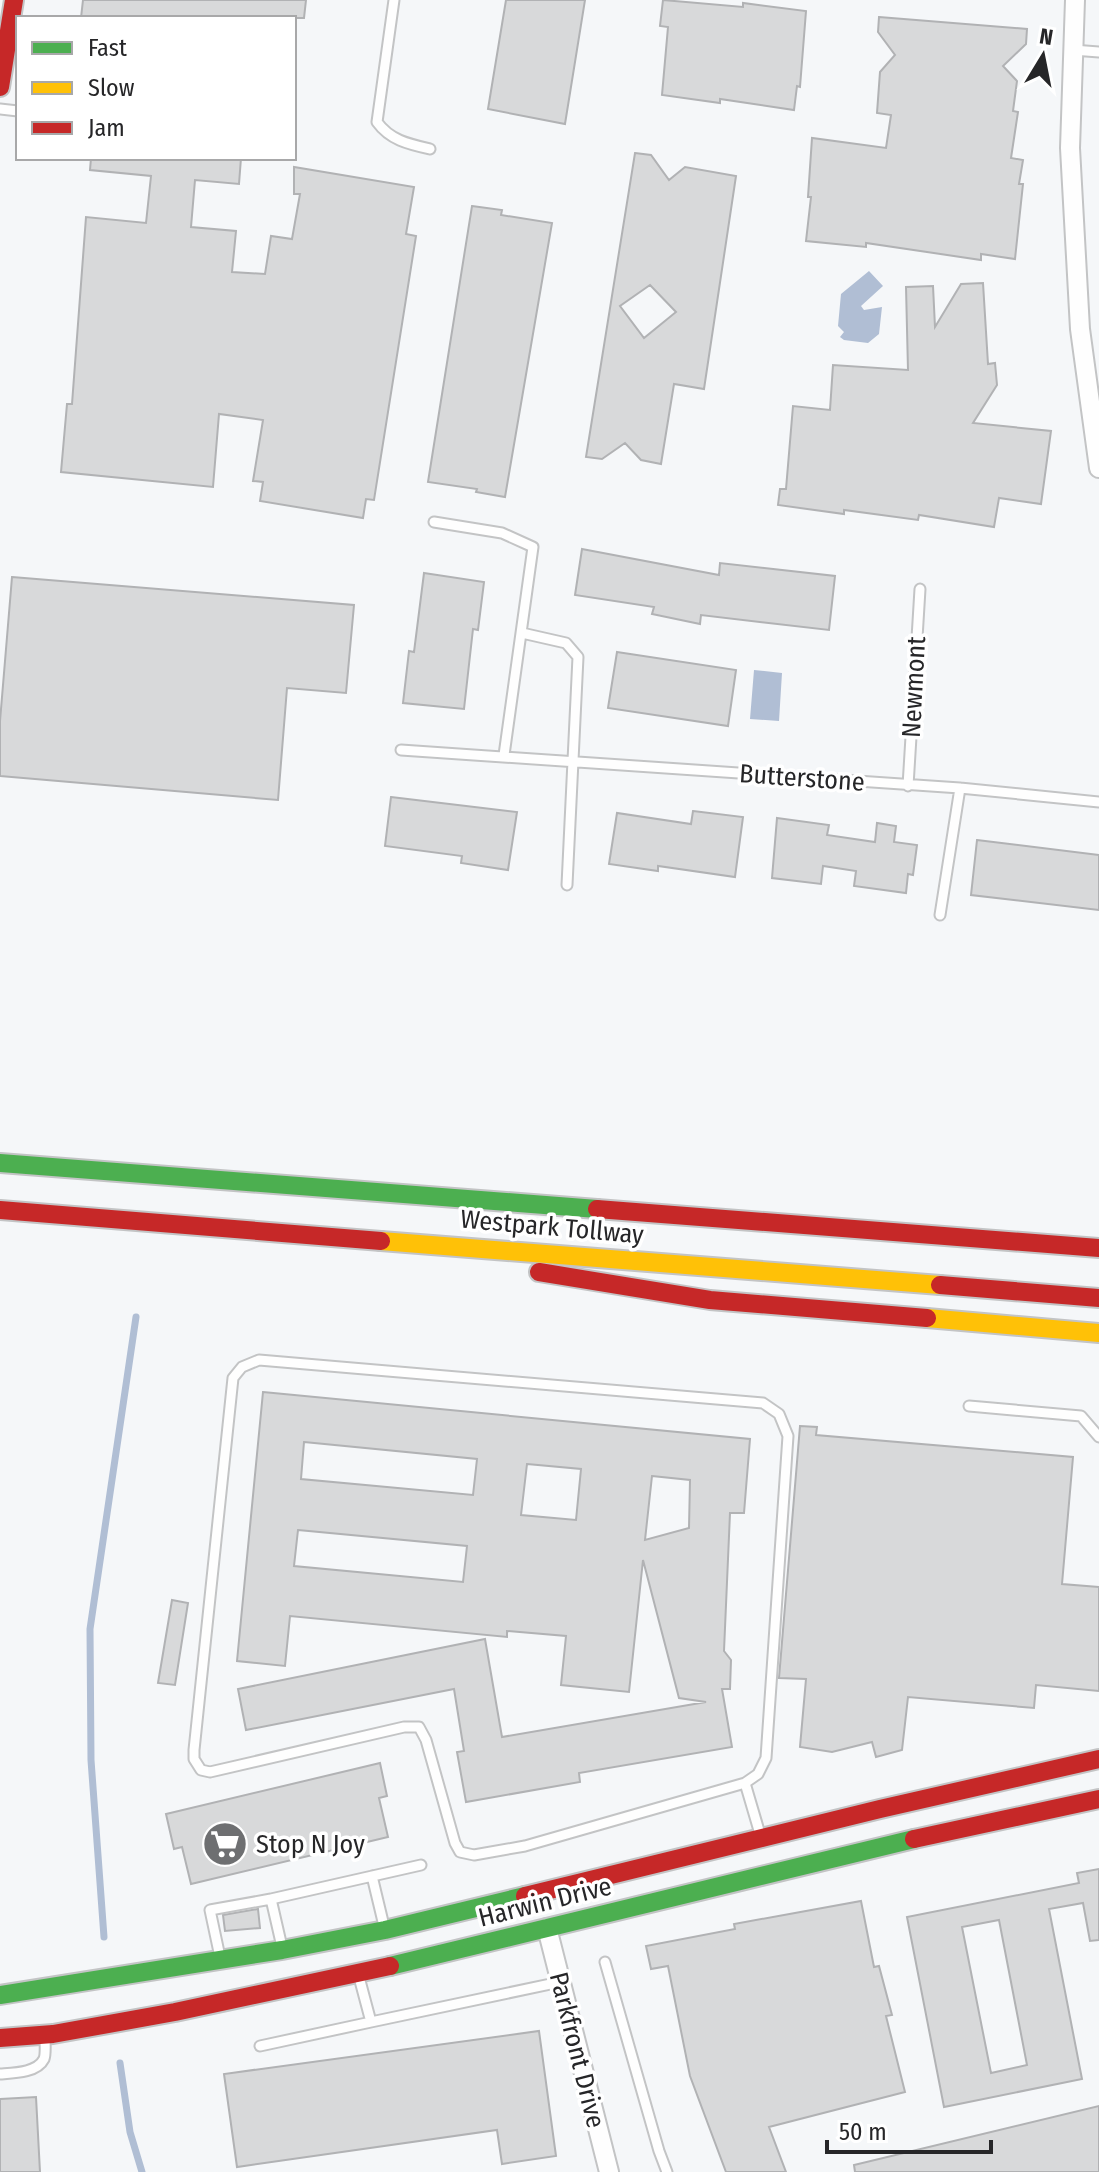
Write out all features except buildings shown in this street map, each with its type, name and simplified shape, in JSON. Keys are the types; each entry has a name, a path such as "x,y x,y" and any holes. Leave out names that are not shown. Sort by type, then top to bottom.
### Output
{"main road":[{"path":"0,87 14,0"},
{"name":"Westpark Tollway","path":"0,1163 1099,1248"},
{"name":"Westpark Tollway","path":"0,1210 1099,1298"},
{"path":"286,1232 710,1300 1099,1333"},
{"name":"Harwin Drive","path":"0,2038 45,2035 224,1981 282,1950 385,1930 1099,1759"},
{"name":"Harwin Drive","path":"0,1995 358,1974 886,1845 1099,1799"},
{"path":"880,1809 886,1845"},
{"path":"547,1928 548,1916 555,1909 624,1890 660,1863"}],"street":[{"path":"1075,0 1070,148 1099,468"},
{"name":"Parkfront Drive","path":"547,1928 609,2172"}],"lane":[{"path":"394,0 377,122 385,133 402,142 430,149"},
{"path":"1073,50 1099,52"},
{"path":"434,522 502,533 533,547 504,755"},
{"name":"Newmont","path":"908,786 920,589"},
{"path":"522,633 566,643 578,657 567,885"},
{"name":"Butterstone","path":"401,750 960,788 1099,802"},
{"path":"940,915 960,788"},
{"path":"259,1360 763,1403 779,1414 788,1436 766,1758 758,1774 745,1783 525,1846 474,1855 460,1852 455,1843 426,1740 419,1727 404,1727 210,1772 201,1770 194,1759 194,1750 233,1378 242,1367 259,1360"},
{"path":"969,1406 1081,1416 1099,1437"},
{"path":"745,1783 761,1838"},
{"path":"224,1981 210,1910 421,1865"},
{"path":"372,1876 385,1930"},
{"path":"271,1899 282,1950"},
{"path":"605,1962 667,2172"},
{"path":"358,1974 371,2022"},
{"path":"260,2046 560,1982"},
{"path":"0,2074 27,2070 40,2063 44,2058 45,2035"}],"water":[{"path":"869,271 883,286 861,306 864,310 882,307 879,334 868,343 844,340 840,337 844,332 838,326 841,294"},
{"path":"754,670 782,673 779,721 750,719"}],"waterway":[{"path":"104,1937 91,1760 90,1629 136,1317"},
{"path":"120,2063 130,2132 142,2172"}],"traffic: fast":[{"path":"0,1163 597,1209"},
{"path":"390,1966 914,1839"},
{"path":"0,1995 282,1950 385,1930 525,1896"}],"traffic: slow":[{"path":"381,1241 940,1285"},
{"path":"927,1318 1099,1333"}],"traffic: jam":[{"path":"0,87 14,0"},
{"path":"597,1209 1099,1248"},
{"path":"0,1210 381,1241"},
{"path":"539,1272 710,1300 927,1318"},
{"path":"940,1285 1099,1298"},
{"path":"525,1896 1099,1759"},
{"path":"914,1839 1099,1799"},
{"path":"0,2038 53,2034 175,2012 390,1966"}],"place":[{"name":"Stop N Joy","path":"225,1844"}]}
